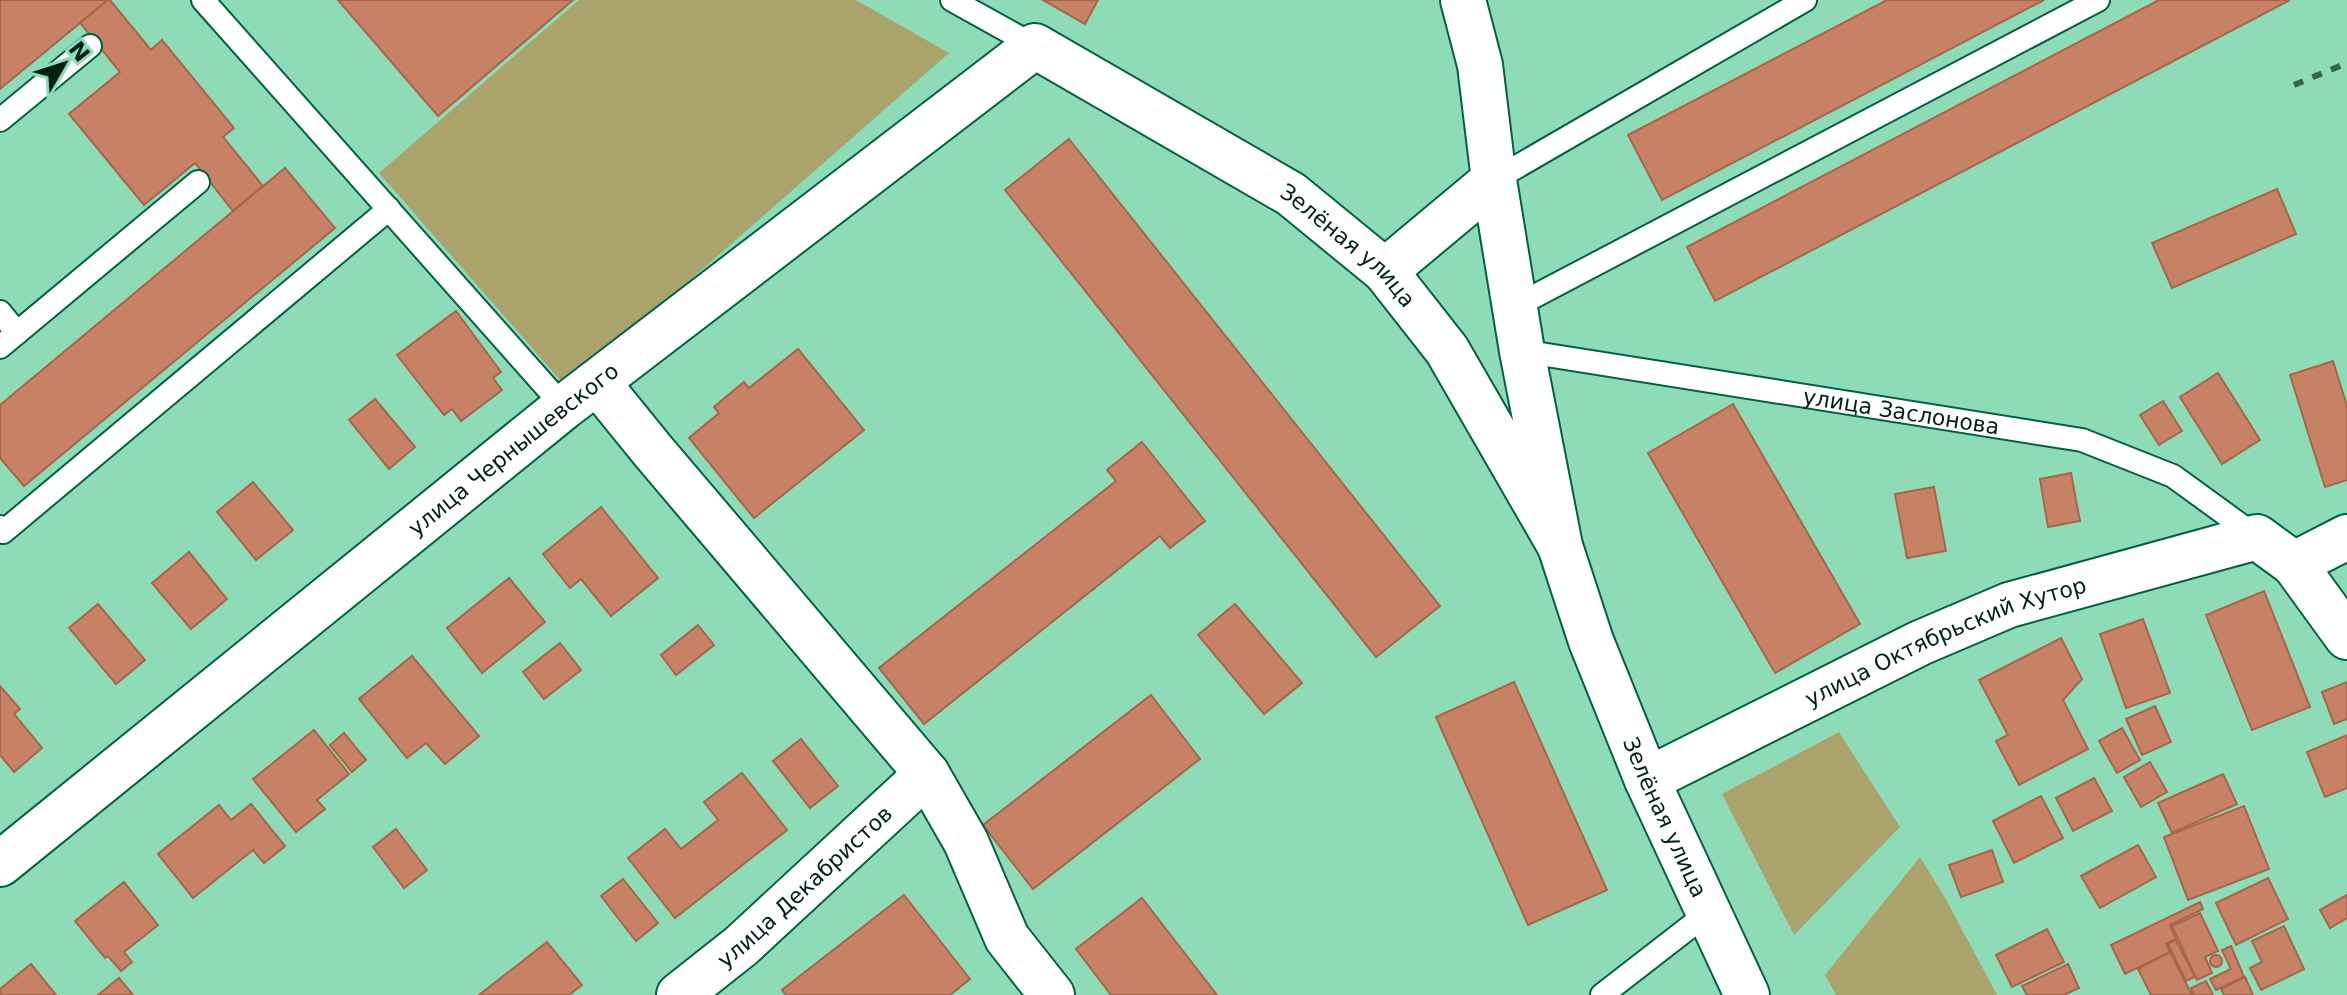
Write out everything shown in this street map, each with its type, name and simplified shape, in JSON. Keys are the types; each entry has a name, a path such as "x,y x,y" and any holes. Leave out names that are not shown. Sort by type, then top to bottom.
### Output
{"street":[{"name":"Зелёная улица","path":"1463,0 1480,65 1514,307 1560,546 1591,641 1647,780 1747,995"},
{"name":"Зелёная улица","path":"1035,46 1291,194 1385,271 1447,350 1560,546"},
{"name":"улица Чернышевского","path":"0,864 581,394 1035,46"},
{"path":"1385,271 1494,180"},
{"path":"581,394 663,463 927,774 966,842 1007,938 1052,995"},
{"path":"2257,537 2294,564 2347,637"},
{"name":"улица Октябрьский Хутор","path":"1647,780 1920,643 2009,605 2257,537"},
{"path":"2294,564 2347,537"},
{"name":"улица Декабристов","path":"679,995 741,946 927,774"}],"lane":[{"path":"203,0 389,209 581,394"},
{"path":"952,0 1035,46"},
{"path":"1494,180 1805,0"},
{"path":"1514,307 2098,0"},
{"path":"0,120 90,46"},
{"path":"0,312 8,340 198,182"},
{"path":"0,527 3,532 389,209"},
{"name":"улица Заслонова","path":"1522,351 2082,440 2173,476 2257,537"},
{"path":"1602,995 1709,912"}],"shaded area":[{"path":"579,0 856,0 949,53 567,388 379,173"},
{"path":"1839,732 1900,827 1794,935 1722,794"},
{"path":"1920,857 1997,995 1836,995 1825,975"}],"building":[{"path":"0,0 108,0 0,89"},
{"path":"108,0 151,50 162,40 234,128 223,137 263,186 233,211 195,163 144,205 69,114 120,72 80,23"},
{"path":"338,0 573,0 438,116"},
{"path":"1043,0 1098,0 1085,24"},
{"path":"1887,0 2044,0 1662,200 1628,135"},
{"path":"2159,0 2290,0 1715,301 1687,247"},
{"path":"1069,139 1440,606 1376,657 1005,190"},
{"path":"285,168 335,228 24,486 0,458 0,405"},
{"path":"2277,189 2296,234 2172,288 2152,243"},
{"path":"456,311 501,372 493,378 502,390 461,421 452,409 444,415 397,355"},
{"path":"798,349 864,430 754,518 689,438 719,413 714,407 744,382 749,388"},
{"path":"2333,361 2347,406 2347,480 2325,487 2290,375"},
{"path":"2218,373 2260,440 2222,464 2180,397"},
{"path":"375,399 415,447 389,469 349,420"},
{"path":"2163,401 2182,431 2159,445 2140,415"},
{"path":"1733,404 1860,624 1775,673 1648,453"},
{"path":"1142,442 1205,521 1170,548 1160,536 924,724 879,668 1116,481 1107,470"},
{"path":"2071,473 2080,521 2048,527 2040,479"},
{"path":"253,482 293,530 256,560 217,512"},
{"path":"1934,487 1946,551 1907,558 1895,494"},
{"path":"601,507 658,578 611,616 581,579 570,588 543,554"},
{"path":"189,552 227,599 191,629 152,583"},
{"path":"509,578 545,622 482,673 447,628"},
{"path":"2264,591 2310,707 2252,730 2206,615"},
{"path":"98,604 145,660 116,684 69,628"},
{"path":"1235,604 1302,683 1264,714 1198,635"},
{"path":"2143,619 2170,693 2126,708 2100,634"},
{"path":"698,625 714,645 676,675 661,655"},
{"path":"2061,638 2082,679 2063,700 2088,749 2019,785 1996,741 2008,735 1979,680"},
{"path":"560,643 581,670 544,699 523,672"},
{"path":"412,656 479,736 445,764 426,743 407,758 359,699"},
{"path":"1514,682 1607,890 1528,925 1436,717"},
{"path":"2347,682 2347,719 2334,724 2322,692"},
{"path":"0,686 20,709 14,714 42,748 14,772 0,755"},
{"path":"1151,695 1200,759 1033,889 983,825"},
{"path":"2155,706 2171,742 2142,755 2126,719"},
{"path":"2122,728 2140,760 2117,773 2099,741"},
{"path":"314,730 349,774 317,800 325,809 296,832 253,779"},
{"path":"344,733 366,760 352,772 330,745"},
{"path":"2347,735 2347,788 2325,797 2307,752"},
{"path":"801,739 838,786 810,808 773,761"},
{"path":"2150,762 2167,792 2141,807 2124,777"},
{"path":"742,773 787,830 675,918 628,858 665,829 681,849 718,820 704,802"},
{"path":"2223,774 2237,804 2172,833 2158,803"},
{"path":"2094,778 2112,811 2073,831 2056,798"},
{"path":"2041,796 2063,838 2014,863 1993,821"},
{"path":"251,804 285,846 264,863 253,850 193,898 158,854 219,805 231,820"},
{"path":"2244,806 2269,869 2188,900 2164,837"},
{"path":"396,829 427,870 404,888 373,847"},
{"path":"2138,845 2156,877 2100,908 2081,876"},
{"path":"1992,850 2003,882 1961,897 1949,865"},
{"path":"2268,878 2288,919 2236,945 2216,903"},
{"path":"623,879 658,923 636,941 601,896"},
{"path":"124,882 158,925 124,952 132,962 121,971 108,956 105,958 75,921"},
{"path":"904,895 970,979 950,995 786,995 782,990"},
{"path":"2347,895 2347,918 2330,928 2320,910"},
{"path":"1142,898 1217,995 1111,995 1076,949"},
{"path":"2200,902 2203,909 2170,925 2176,939 2166,944 2170,952 2125,974 2111,945"},
{"path":"2200,913 2218,951 2205,957 2212,973 2197,980 2172,926"},
{"path":"2284,926 2304,969 2261,990 2250,968 2262,962 2252,941"},
{"path":"2047,929 2064,962 2012,987 1996,955"},
{"path":"2176,940 2195,977 2186,981 2168,944"},
{"path":"547,942 582,985 569,995 479,995"},
{"path":"2231,946 2244,977 2216,990 2210,979 2231,969 2222,950"},
{"path":"2170,952 2192,995 2151,995 2138,969"},
{"path":"2216,955 2222,961 2216,967 2210,961"},
{"path":"31,964 56,995 0,995 0,989"},
{"path":"2068,964 2079,988 2064,995 2027,995 2022,986"},
{"path":"2245,977 2253,995 2224,995 2221,989"},
{"path":"119,978 133,995 98,995"},
{"path":"2206,981 2213,995 2194,995 2191,988"}],"railway":[{"path":"2294,85 2347,63"}]}
